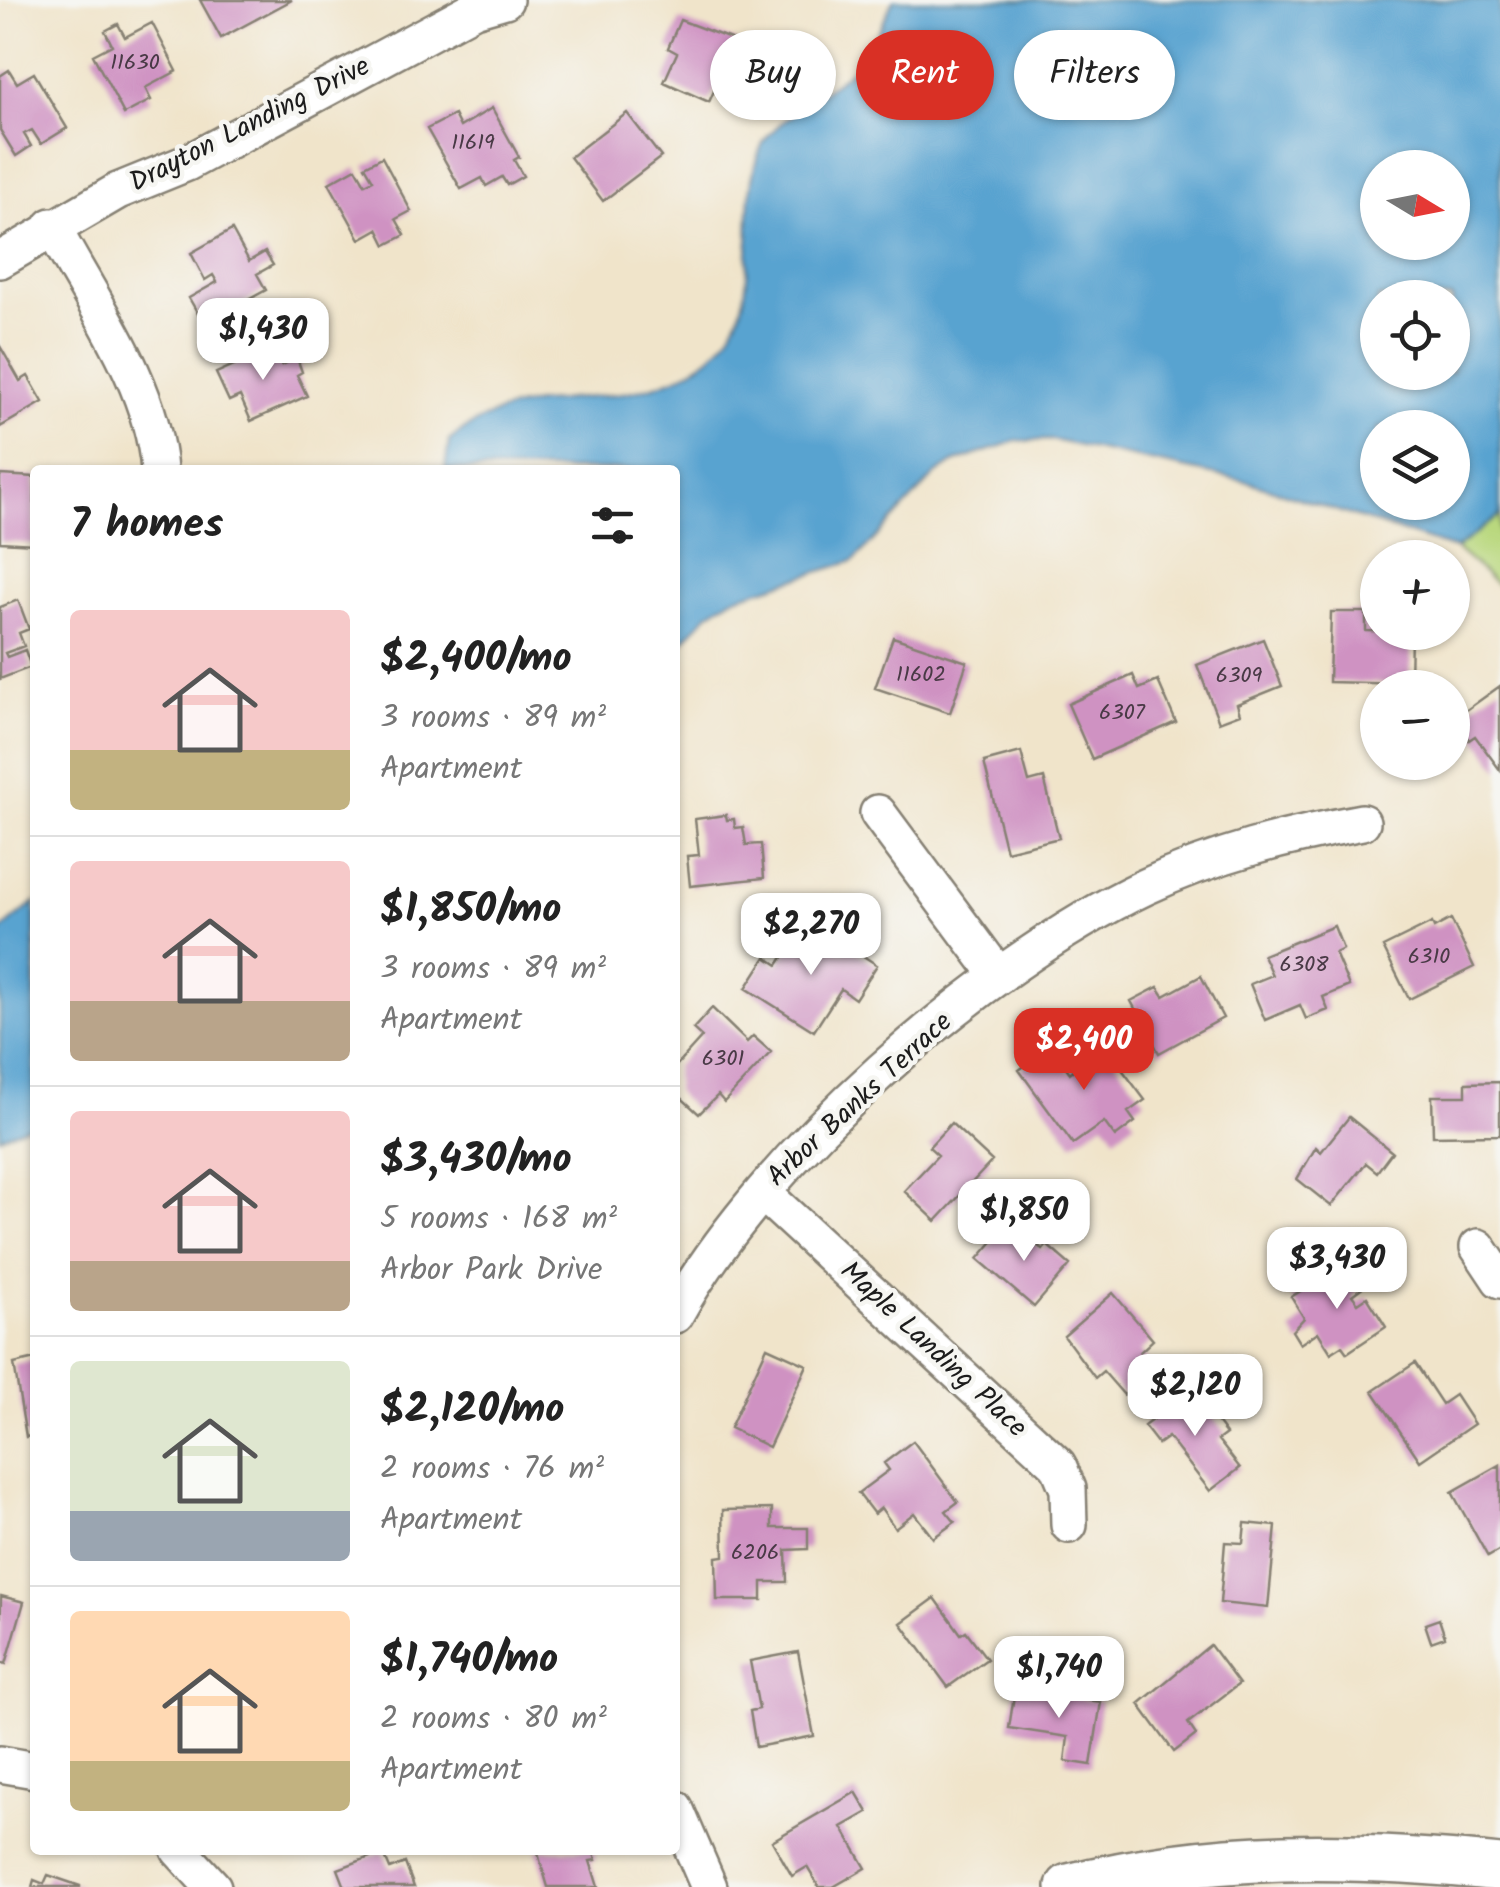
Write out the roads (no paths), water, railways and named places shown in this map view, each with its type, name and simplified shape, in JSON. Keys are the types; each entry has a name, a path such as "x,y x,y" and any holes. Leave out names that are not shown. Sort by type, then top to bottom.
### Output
{"street":[{"name":"Drayton Landing Drive","path":"0,260 52,226 204,154 474,9 505,0"},
{"path":"52,226 145,402 158,465"},
{"path":"878,813 1000,976"},
{"name":"Arbor Banks Terrace","path":"680,1306 698,1273 762,1193 894,1062 1000,976 1144,887 1251,847 1362,822"},
{"name":"Maple Landing Place","path":"762,1193 1058,1465 1068,1488 1069,1525"},
{"path":"1478,1247 1500,1280"},
{"path":"0,1764 30,1769"},
{"path":"680,1820 708,1887"},
{"path":"184,1855 214,1887"},
{"path":"1069,1887 1203,1861 1294,1855 1385,1856 1500,1868"}],"water":[{"path":"893,0 1500,0 1500,515 1467,540 1427,540 1366,520 1470,520 1470,410 1360,410 1360,518 1249,482 1052,440 1016,441 953,463 935,475 854,561 732,598 709,613 680,645 680,465 446,465 449,441 474,423 500,412 637,390 665,382 704,362 728,337 741,309 747,277 752,177 762,145 786,120 836,120 836,81 855,66 856,120 994,120 994,30 878,30"},
{"path":"30,906 30,1125 0,1137 0,931"}]}
